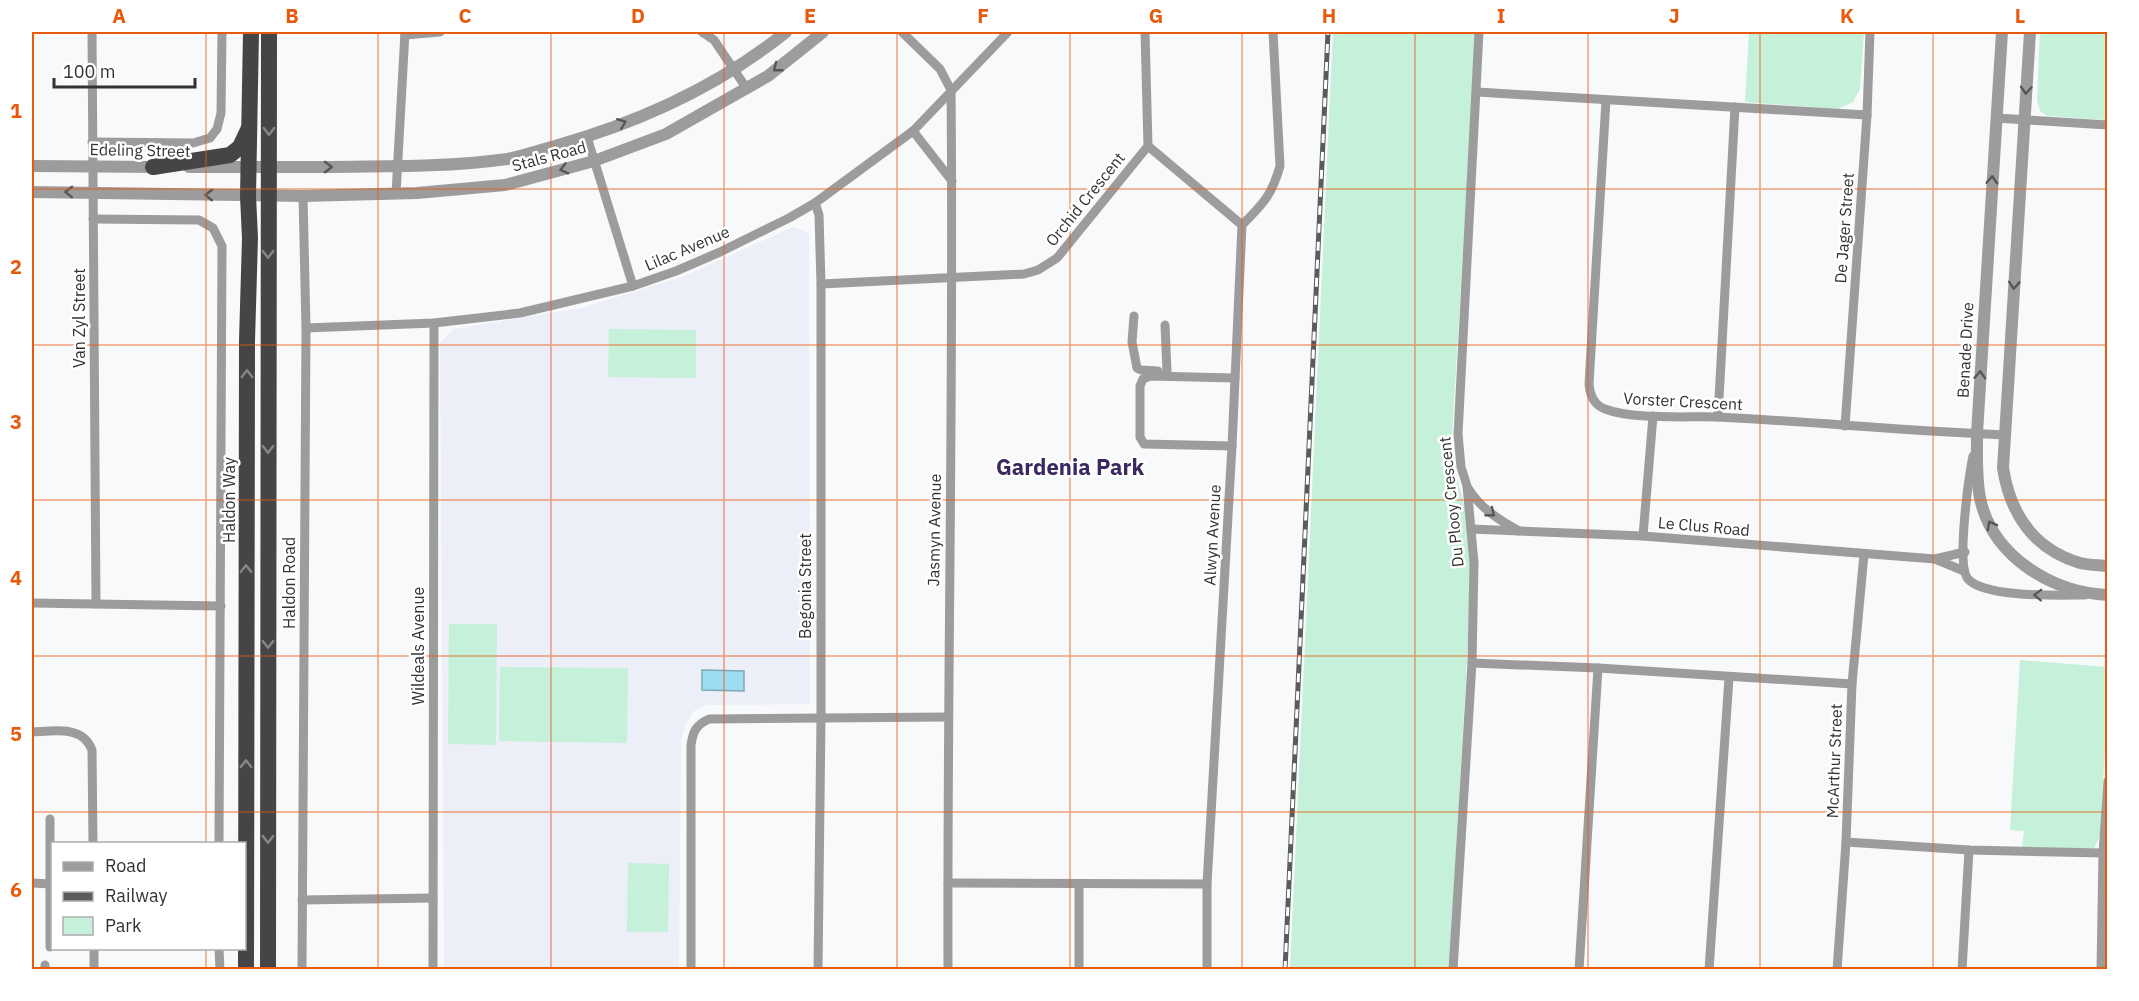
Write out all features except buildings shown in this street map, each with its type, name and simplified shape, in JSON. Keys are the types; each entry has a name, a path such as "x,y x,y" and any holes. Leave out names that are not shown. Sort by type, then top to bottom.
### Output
{"highway":[{"name":"Haldon Way","path":"246,969 247,341 251,32"},
{"path":"267,969 269,32"},
{"path":"153,167 230,155 240,147 249,128"}],"street":[{"name":"Van Zyl Street","path":"92,32 96,604"},
{"path":"92,142 193,143 210,138 217,129 221,113 222,32"},
{"path":"396,194 405,33 440,32"},
{"path":"702,32 714,40 747,89"},
{"name":"Stals Road","path":"249,168 396,168 464,164 510,158 587,137 692,93 764,49 786,32"},
{"name":"Stals Road","path":"248,196 396,194 505,185 594,161 666,134 747,89 768,76 823,32"},
{"path":"902,32 940,69 951,90"},
{"name":"Lilac Avenue","path":"306,328 434,323 520,313 633,286 676,271 720,252 815,203 913,131 1008,32"},
{"name":"Orchid Crescent","path":"821,284 1024,274 1048,264 1066,248 1148,146 1145,32"},
{"path":"1148,146 1242,225 1264,202 1275,185 1280,166 1273,32"},
{"name":"Du Plooy Crescent","path":"1452,969 1472,663 1474,563 1467,486 1461,467 1458,434 1479,32"},
{"name":"De Jager Street","path":"1845,426 1867,115 1870,32"},
{"name":"Benade Drive","path":"2002,32 1977,434 1980,499 1988,522 2000,541 2017,560 2040,576 2063,587 2102,595"},
{"path":"2030,32 2003,468 2011,503 2032,534 2048,549 2082,563 2108,566"},
{"name":"Jasmyn Avenue","path":"948,969 947,717 952,277 951,90"},
{"path":"1477,92 1867,115"},
{"name":"Vorster Crescent","path":"1606,100 1590,392 1599,407 1653,416 1718,417 2005,435"},
{"path":"1718,417 1735,107"},
{"path":"1996,118 2108,125"},
{"path":"913,131 952,181"},
{"path":"587,137 633,286"},
{"name":"Edeling Street","path":"32,166 249,168"},
{"path":"32,192 248,196"},
{"name":"Haldon Road","path":"302,969 306,328 303,196"},
{"name":"Begonia Street","path":"815,203 819,214 821,284 821,718 818,969"},
{"path":"93,219 199,220 213,228 222,246 219,842"},
{"name":"Alwyn Avenue","path":"1207,969 1207,884 1242,225"},
{"path":"1134,316 1132,342 1137,368 1235,376"},
{"name":"Wildeals Avenue","path":"433,969 434,323"},
{"path":"1165,325 1167,372"},
{"path":"1232,446 1144,444 1140,437 1140,386 1143,380 1150,376 1235,376"},
{"path":"1643,536 1653,416"},
{"path":"1964,571 1966,494 1977,434"},
{"path":"1467,486 1474,497 1490,513 1522,532"},
{"name":"Le Clus Road","path":"1471,529 1643,536 1935,559 1965,552"},
{"name":"McArthur Street","path":"1837,969 1846,842 1852,684 1864,554"},
{"name":"Le Clus Road","path":"1935,559 1964,571 1968,579 1991,591 2102,595"},
{"path":"32,603 221,606"},
{"path":"1472,663 1598,668 1852,684"},
{"path":"1579,969 1598,668"},
{"path":"1709,969 1729,678"},
{"path":"692,969 691,745 695,729 699,724 709,719 947,717"},
{"path":"32,732 76,732 89,742 92,750 93,842"},
{"path":"2101,969 2103,853 2108,781"},
{"path":"50,819 51,852"},
{"path":"1846,842 1969,850 2103,853"},
{"path":"1962,969 1969,850"},
{"path":"32,883 51,884"},
{"path":"948,883 1207,884"},
{"path":"1079,884 1079,969"},
{"path":"302,900 433,898"},
{"path":"50,947 51,916"},
{"path":"94,950 94,969"},
{"path":"219,950 220,969"}],"shaded area":[{"path":"793,227 809,233 810,704 707,705 694,711 686,724 681,740 679,969 444,969 440,343 453,329 582,308 682,277"}],"green space":[{"path":"1333,32 1476,32 1452,437 1456,473 1472,536 1473,558 1449,969 1290,970"},
{"path":"1749,32 1864,32 1860,89 1853,102 1838,109 1745,102"},
{"path":"2040,32 2107,32 2107,120 2047,116 2040,111 2037,100"},
{"path":"609,329 696,330 696,378 608,377"},
{"path":"449,624 497,624 496,745 448,744"},
{"path":"2020,660 2107,667 2107,712 2100,836 2094,848 2022,848 2024,831 2010,830"},
{"path":"500,667 628,668 627,743 499,741"},
{"path":"628,863 669,864 668,932 627,932"}],"water":[{"path":"702,670 744,671 744,691 702,690"}],"railway":[{"path":"1285,970 1328,32"}],"district":[{"name":"Gardenia Park","path":"1070,467"}]}
